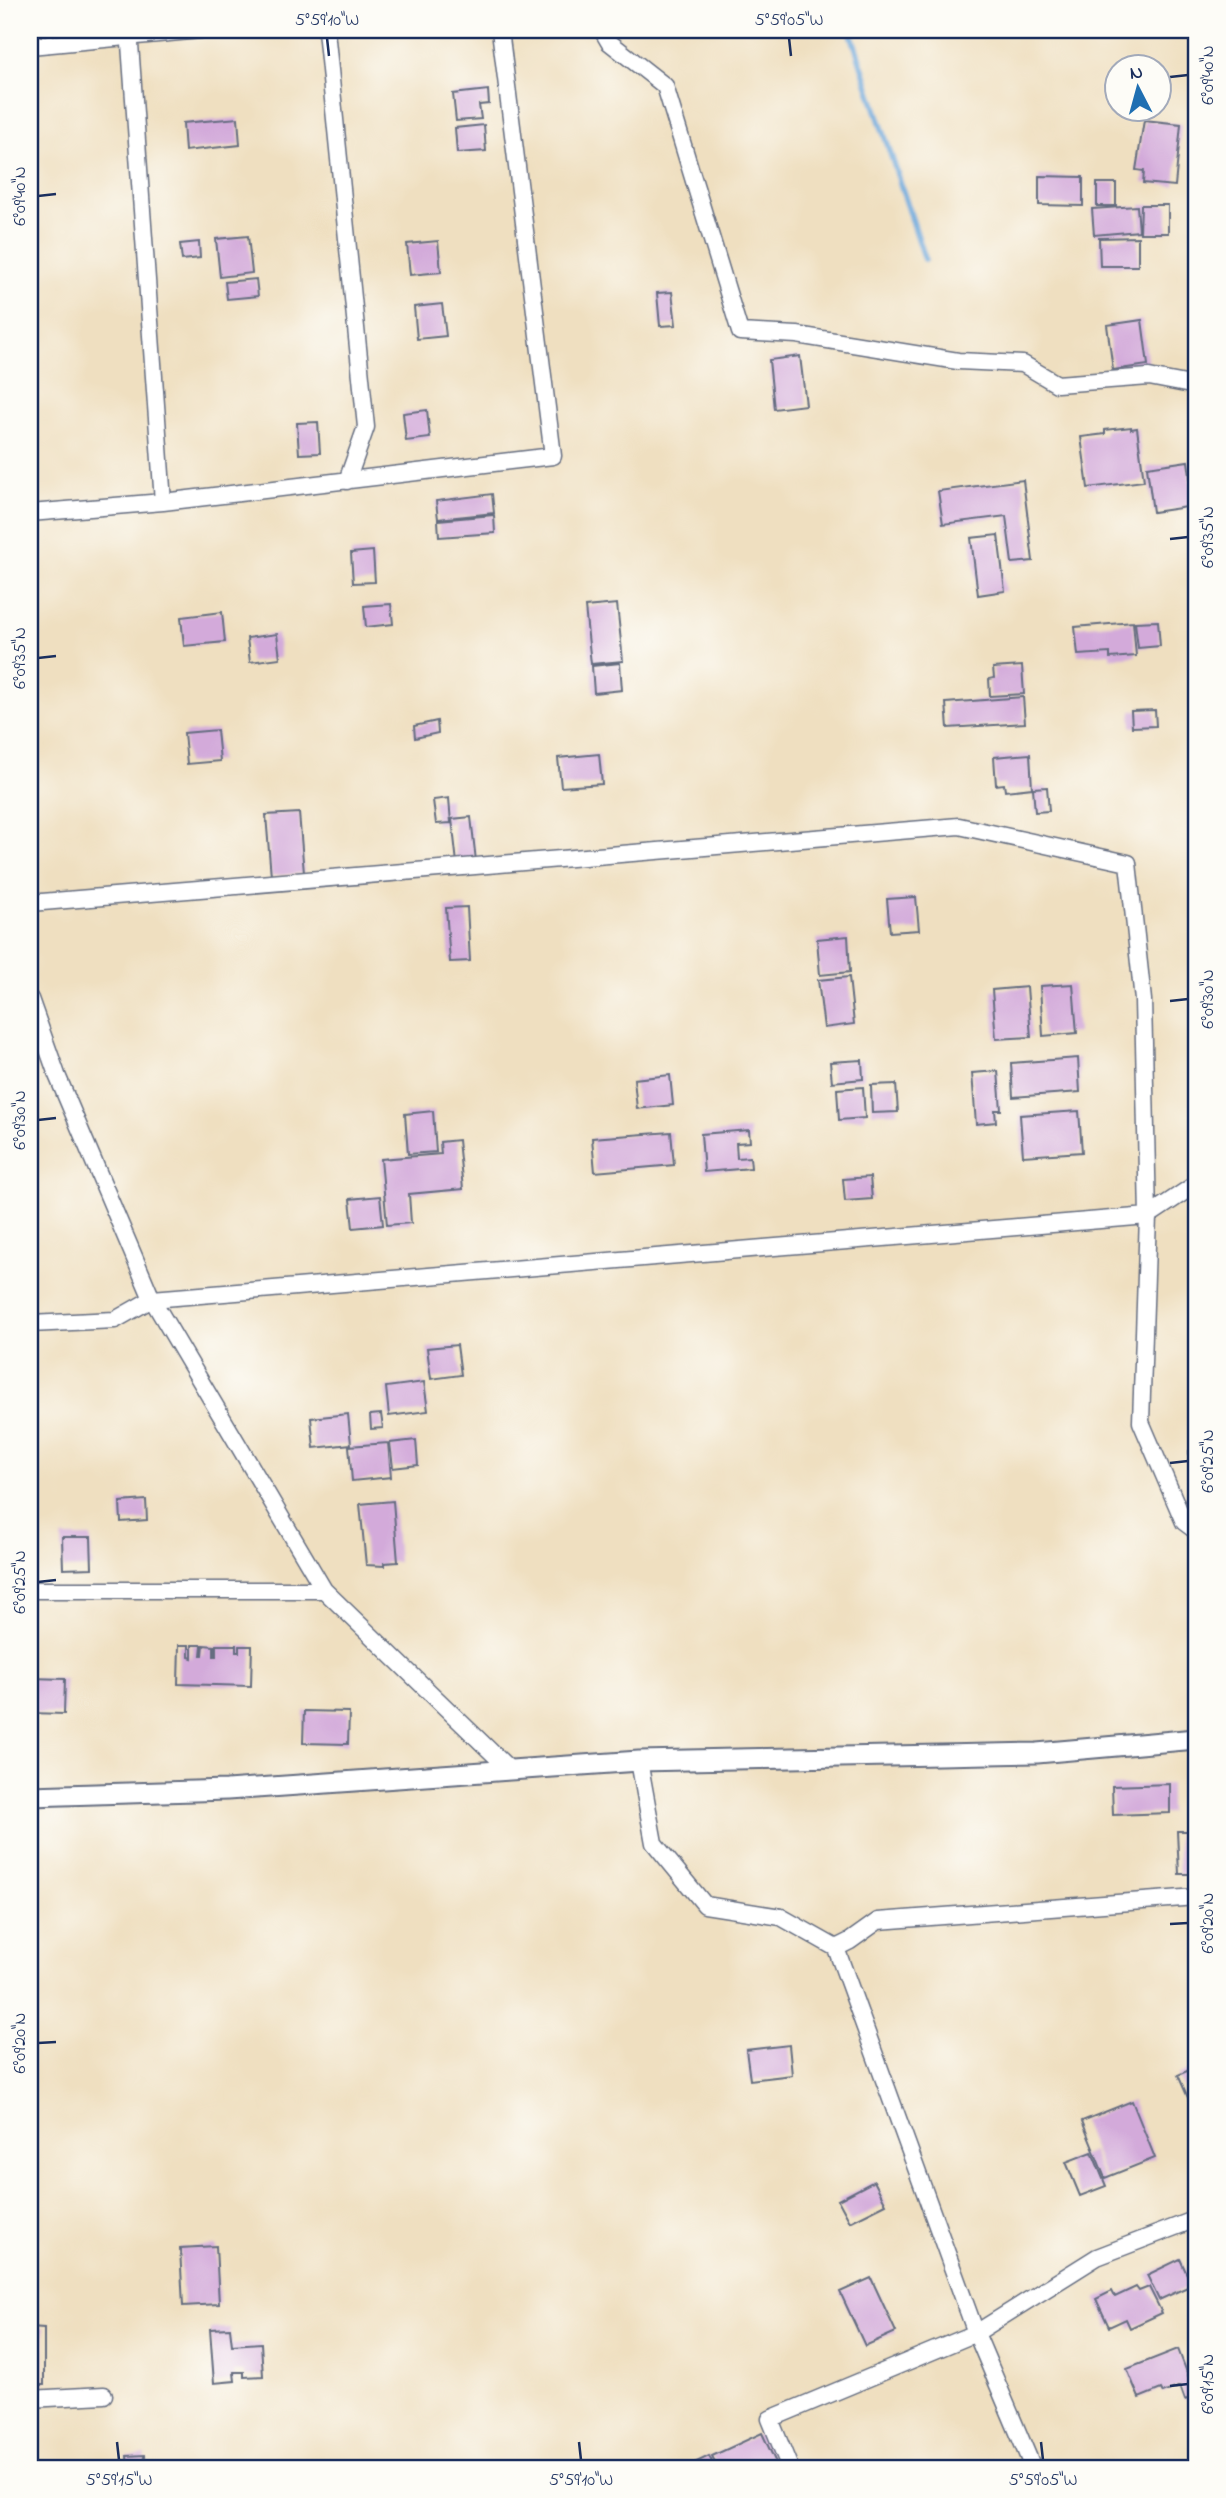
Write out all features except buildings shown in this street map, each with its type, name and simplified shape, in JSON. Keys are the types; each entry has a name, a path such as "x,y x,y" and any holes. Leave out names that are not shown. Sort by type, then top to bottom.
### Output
{"street":[{"path":"30,46 130,34 201,30"},
{"path":"326,30 366,427 347,481"},
{"path":"30,513 163,502 553,456 500,30"},
{"path":"601,30 609,41 664,86 740,332 797,335 958,361 1023,364 1058,384 1149,377 1196,386"},
{"path":"130,34 163,502"},
{"path":"30,903 959,826 1128,863 1143,999 1148,1216 1141,1422 1184,1522 1196,1531"},
{"path":"30,999 57,1075 152,1299 324,1590 510,1770"},
{"path":"30,1324 115,1320 152,1299 1148,1216 1196,1184"},
{"path":"30,1590 324,1590"},
{"path":"30,1796 227,1790 639,1761 1037,1753 1196,1740"},
{"path":"639,1761 654,1843 705,1905 781,1917 836,1948 976,2333 1033,2468"},
{"path":"836,1948 878,1921 1196,1897"},
{"path":"790,2468 770,2419 976,2333 1097,2258 1196,2219"},
{"path":"30,2399 104,2395"}],"waterway":[{"path":"850,30 925,259"}]}
